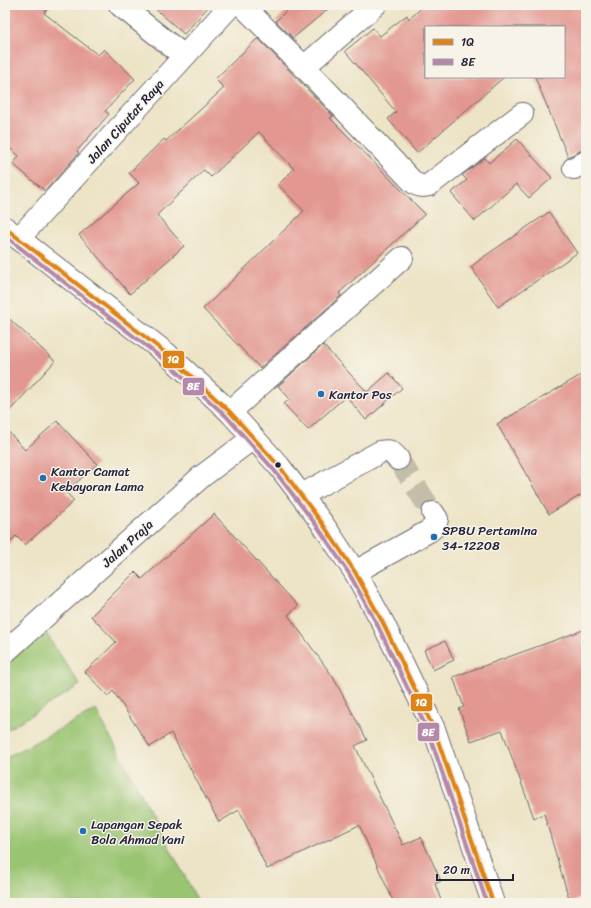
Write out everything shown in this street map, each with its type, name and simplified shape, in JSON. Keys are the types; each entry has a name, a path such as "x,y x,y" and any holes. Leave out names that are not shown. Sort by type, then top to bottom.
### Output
{"street":[{"path":"120,5 184,56"},
{"name":"Jalan Ciputat Raya","path":"231,5 184,56 12,233 167,354 230,412 279,466 302,495 355,572 383,623 434,729 494,903"},
{"path":"242,5 304,67 412,181 422,187 429,185 522,114"},
{"path":"304,67 375,5"},
{"path":"230,412 402,258"},
{"name":"Jalan Praja","path":"5,652 201,477 253,438"},
{"path":"302,495 380,452 387,450 392,452 398,459"},
{"path":"355,572 429,531 435,526 437,519 433,513"}],"green space":[{"path":"44,630 80,685 5,731 5,664"},
{"name":"Lapangan Sepak Bola Ahmad Yani","path":"96,710 199,903 5,903 5,758"}],"building":[{"path":"5,5 51,5 44,13 98,55 104,49 135,79 105,111 109,114 77,151 79,153 45,191 13,164 19,156 5,144"},
{"path":"151,5 210,5 184,34"},
{"path":"292,5 333,5 293,38 276,21"},
{"path":"425,5 586,5 586,150 580,151 568,157 535,78 565,78 565,26 425,26 425,78 503,78 417,153 388,119 396,112 345,51 373,28 380,36 407,15 409,19"},
{"path":"258,38 333,116 330,118 425,214 339,293 341,296 260,368 203,309 304,211 278,185 294,169 259,132 211,177 204,170 157,215 184,246 130,294 79,235 139,183 129,173 164,139 166,141 224,88 215,79"},
{"path":"517,139 552,178 529,198 516,184 475,221 451,193 467,180 462,175 485,158 489,163"},
{"path":"549,212 577,253 498,307 471,267"},
{"path":"5,315 55,361 5,416"},
{"path":"323,345 367,392 389,373 402,388 366,420 346,396 308,430 284,404 290,399 278,386"},
{"path":"586,372 586,492 549,514 497,424"},
{"name":"Kantor Camat Kebayoran Lama","path":"57,421 97,464 66,492 74,501 25,545 16,536 5,547 5,428 25,450"},
{"path":"214,514 298,606 288,615 333,677 367,740 355,746 403,845 421,837 441,881 435,884 442,903 394,903 359,825 267,869 239,810 219,822 171,733 150,747 113,691 108,696 85,672 116,642 91,616 135,572 142,579"},
{"path":"586,629 586,897 570,902 544,814 534,818 502,730 471,741 459,709 464,707 453,677"},
{"path":"445,641 454,660 433,670 424,650"}],"tunnel":[{"path":"398,459 433,513"}],"transit line":[{"name":"1Q","path":"5,228 167,354 230,412 279,466 322,523 355,572 383,623 434,729 493,903"},
{"name":"8E","path":"5,236 163,359 226,416 274,470 317,526 350,575 378,626 428,731 487,903"}],"place":[{"name":"Kantor Pos","path":"321,394"},
{"name":"Kantor Camat Kebayoran Lama","path":"43,478"},
{"name":"SPBU Pertamina 34-12208","path":"434,537"},
{"name":"Lapangan Sepak Bola Ahmad Yani","path":"83,831"}]}
